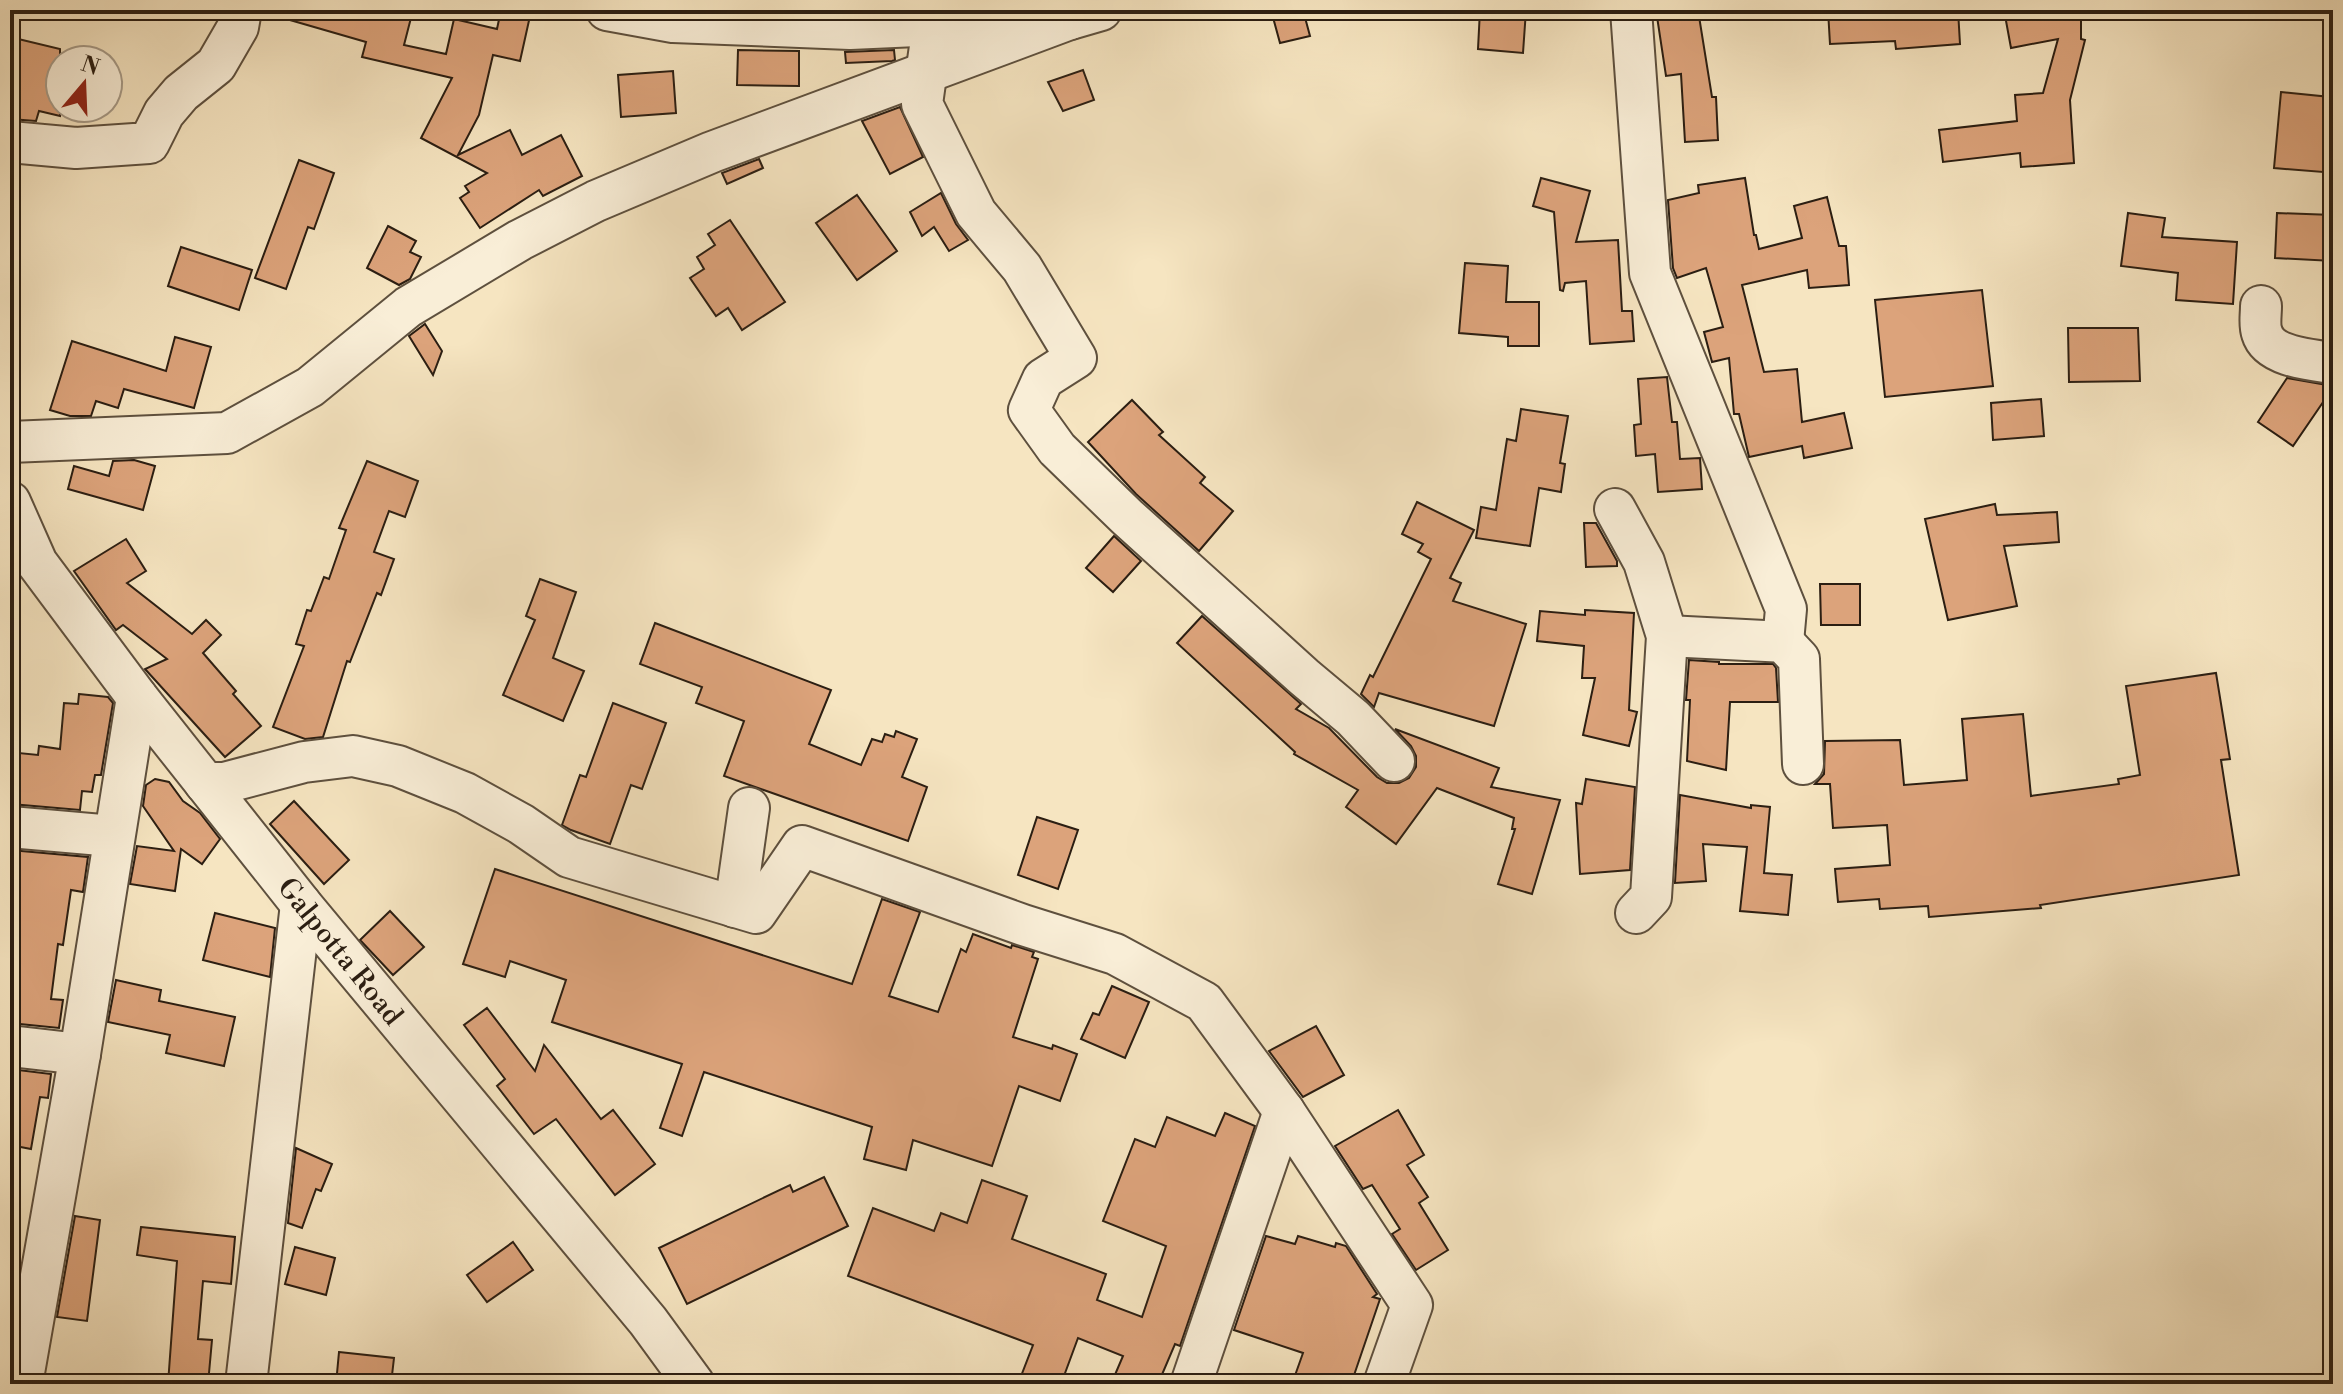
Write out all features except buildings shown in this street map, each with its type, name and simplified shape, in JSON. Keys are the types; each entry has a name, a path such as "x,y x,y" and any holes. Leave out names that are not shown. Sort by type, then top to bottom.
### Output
{"street":[{"path":"10,142 76,148 149,143 164,113 181,93 216,65 238,27 241,10"},
{"path":"607,10 673,22 850,29 1085,14"},
{"path":"1631,10 1650,273 1786,609 1783,642"},
{"path":"10,442 227,433 310,387 408,307 532,233 596,201 712,152 1085,14"},
{"path":"933,25 922,104 976,213 1022,268 1076,358 1043,379 1029,410 1057,449 1117,508 1353,718 1394,761"},
{"path":"2261,306 2264,339 2276,349 2304,359 2333,363"},
{"name":"Galpotta Road","path":"10,502 37,563 137,697 301,904 648,1321 694,1384"},
{"path":"1615,509 1644,562 1667,636 1651,897 1636,913"},
{"path":"1667,636 1783,642 1799,659 1803,764"},
{"path":"22,1384 80,1054 137,697"},
{"path":"205,783 224,783 304,762 353,756 398,766 465,793 521,824 569,857 756,913 802,846 1023,925 1115,954 1204,1002 1284,1111 1412,1305 1384,1384"},
{"path":"735,907 749,808"},
{"path":"10,827 113,836"},
{"path":"246,1384 301,904"},
{"path":"10,1046 80,1054"},
{"path":"1191,1384 1284,1111"}]}
